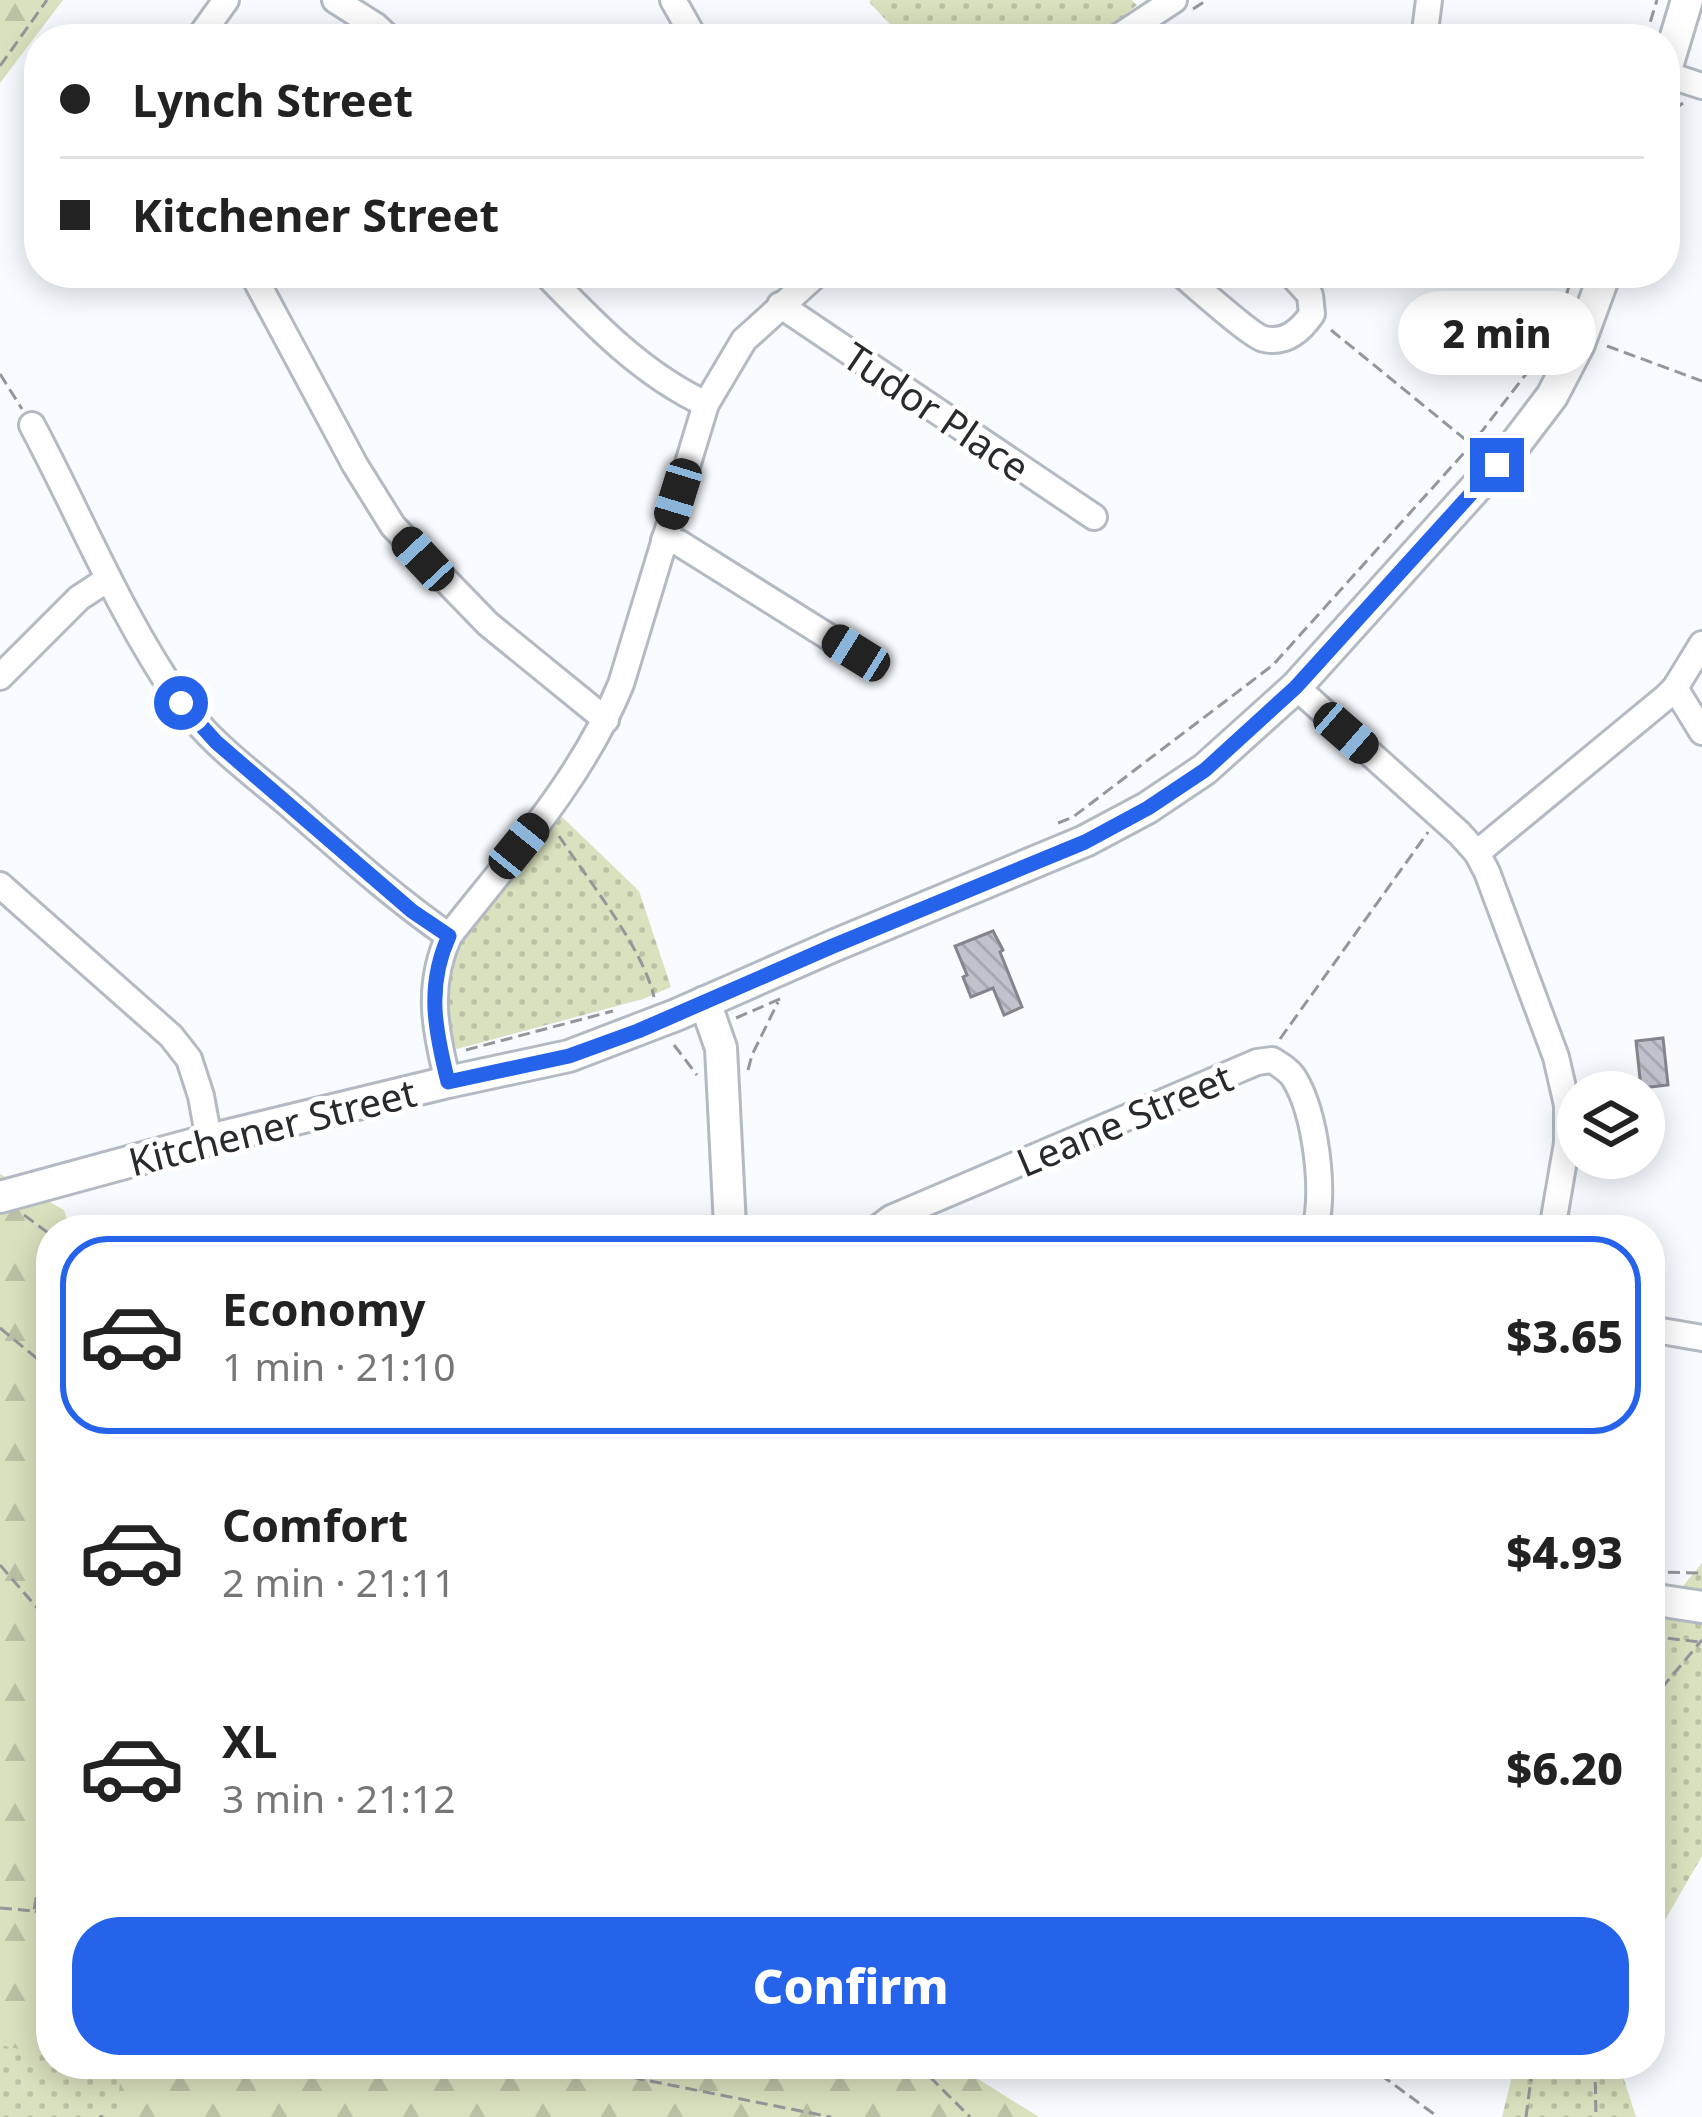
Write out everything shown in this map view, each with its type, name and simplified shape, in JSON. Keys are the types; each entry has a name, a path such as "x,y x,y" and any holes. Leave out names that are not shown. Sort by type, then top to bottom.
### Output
{"street":[{"path":"335,0 373,24"},
{"path":"1136,24 1169,1"},
{"path":"260,288 393,526 488,624 606,720"},
{"path":"561,288 646,369 706,404"},
{"path":"448,1082 436,1032 433,987 440,956 449,936 588,754 621,683 706,404 744,340 800,288"},
{"path":"1198,288 1261,339 1285,339 1302,328 1312,314 1305,288"},
{"name":"Kitchener Street","path":"0,1196 448,1082 569,1056 710,1015 833,946 1085,842 1148,808 1205,770 1296,687 1497,465 1552,396 1580,344 1600,288"},
{"name":"Tudor Place","path":"780,305 1094,518"},
{"path":"32,425 108,579 181,703 216,742 412,911 449,936"},
{"path":"664,540 679,543 856,653"},
{"path":"0,677 79,598 108,579"},
{"path":"1477,853 1676,688 1702,644"},
{"path":"1296,687 1439,815 1477,853 1487,872 1556,1057 1567,1106 1567,1143 1555,1215"},
{"path":"1676,688 1702,732"},
{"path":"0,885 171,1036 189,1059 209,1141"},
{"path":"710,1015 721,1048 728,1215"},
{"name":"Leane Street","path":"898,1215 1272,1060 1293,1076 1303,1098 1314,1139 1319,1215"},
{"path":"1665,1332 1702,1338"},
{"path":"1665,1601 1702,1607"}],"path":[{"path":"0,66 24,32"},
{"path":"1052,826 1073,817 1273,665 1472,444 1554,337 1569,288"},
{"path":"1312,314 1497,465"},
{"path":"1600,344 1702,381"},
{"path":"0,374 32,425"},
{"path":"1264,1061 1439,815"},
{"path":"543,817 650,976 654,998 641,1004"},
{"path":"710,1015 778,1000 795,988"},
{"path":"461,1051 619,1010"},
{"path":"0,1328 36,1358"},
{"path":"0,1565 36,1607"},
{"path":"1665,1572 1702,1573"},
{"path":"1665,1637 1701,1641"},
{"path":"1665,1684 1701,1641"},
{"path":"0,1907 34,1911 36,1899"},
{"path":"640,2079 831,2117"},
{"path":"931,2079 970,2117"},
{"path":"1386,2079 1438,2117"},
{"path":"1526,2117 1532,2079"},
{"path":"1595,2079 1595,2117"}],"green space":[{"path":"0,0 63,0 45,24 24,24 24,51 0,83"},
{"path":"1132,0 1137,5 1114,24 890,24 869,2"},
{"path":"558,813 639,891 671,987 643,999 457,1049 445,1012 451,961 465,935"},
{"path":"0,1174 66,1215 36,1215 36,2053 0,2045"},
{"path":"1702,1563 1702,1856 1665,1920 1665,1608"},
{"path":"0,1939 36,1947 36,2079 570,2079 728,2117 0,2117"},
{"path":"978,2079 1039,2117 113,2117 120,2081"},
{"path":"1511,2079 1624,2079 1636,2117 1502,2117"}],"building":[{"path":"993,931 1022,1007 1004,1015 993,988 971,997 955,946"},
{"path":"1663,1038 1668,1085 1665,1071 1639,1071 1636,1041"}],"route":[{"path":"181,703 216,742 412,911 449,936 433,987 436,1032 448,1082 569,1056 638,1031 1085,842 1148,808 1205,770 1296,687 1497,465"}]}
